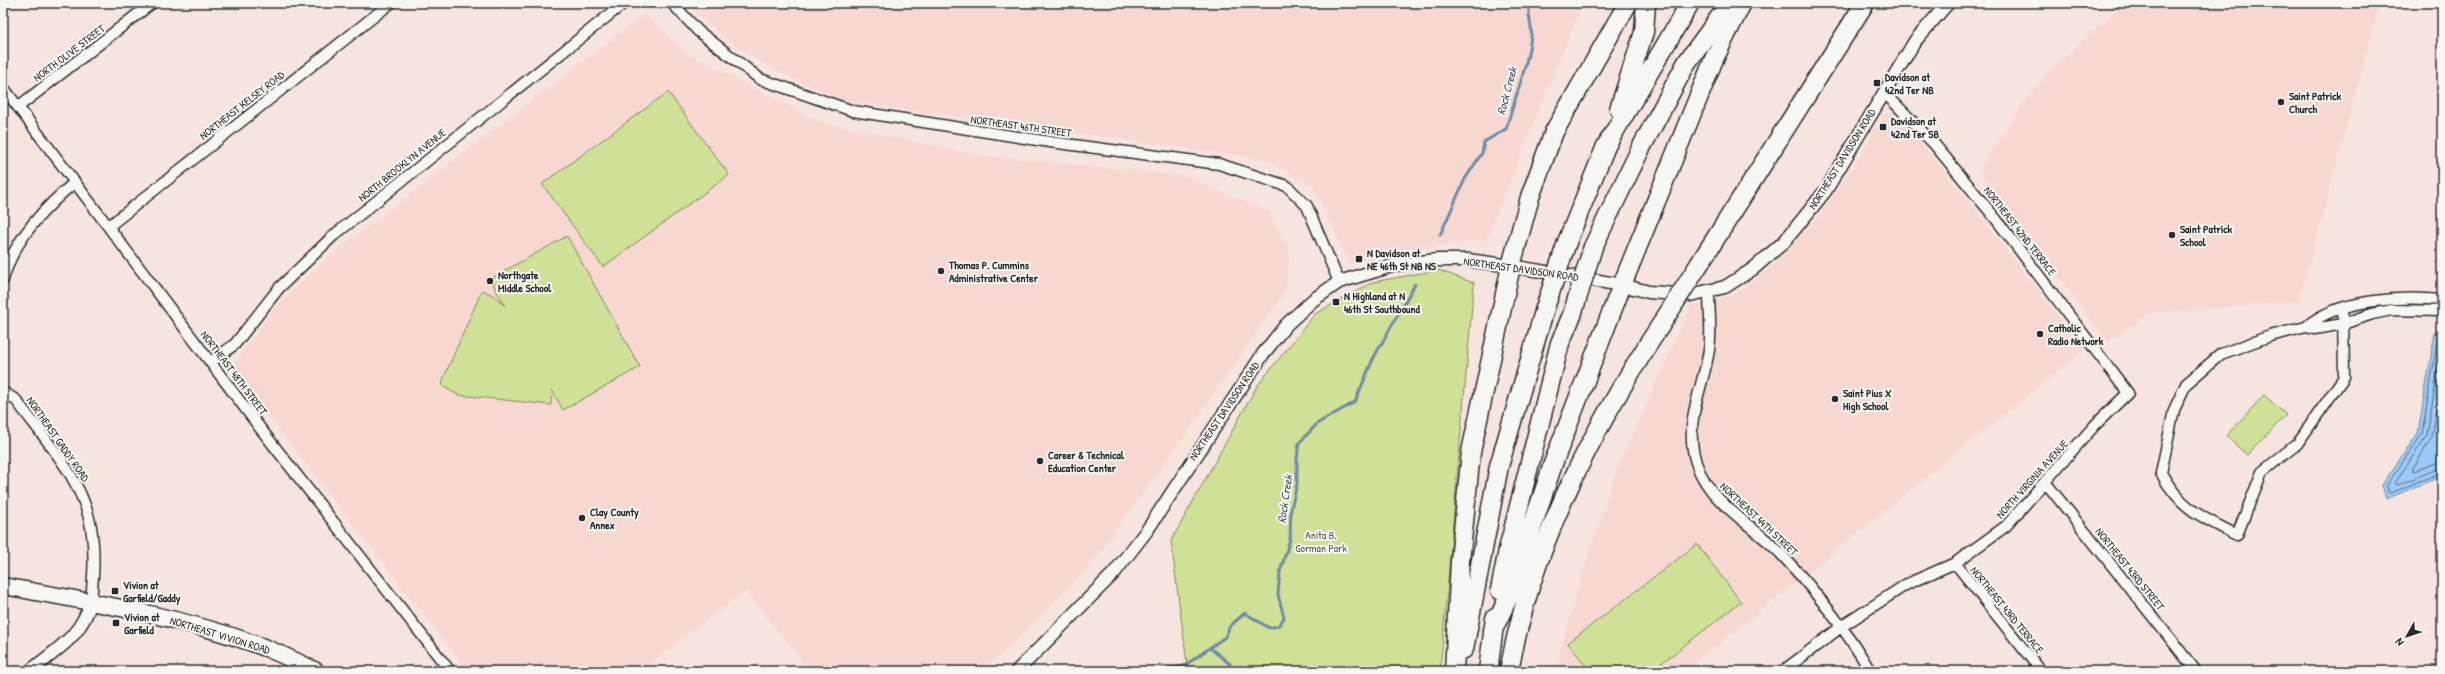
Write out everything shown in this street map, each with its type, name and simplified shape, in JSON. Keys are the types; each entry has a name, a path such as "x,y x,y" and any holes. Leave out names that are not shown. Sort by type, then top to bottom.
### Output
{"highway":[{"path":"1454,671 1460,561 1471,452 1511,266 1530,197 1554,132 1628,3"},
{"path":"1460,671 1499,466 1545,308 1567,242 1606,146 1644,32 1646,3"},
{"path":"1606,146 1690,3"},
{"path":"1488,671 1493,630 1508,550 1560,343 1572,315 1593,247 1641,148 1687,62 1730,3"},
{"path":"1493,630 1509,596 1554,461 1622,285 1714,59 1742,3"},
{"path":"1509,671 1519,625 1535,571 1575,472 1626,378 1865,3"}],"main road":[{"name":"NORTHEAST VIVION ROAD","path":"3,586 91,602 178,621 259,646 316,671"}],"street":[{"name":"NORTH OLIVE STREET","path":"18,107 152,3"},
{"name":"NORTHEAST KELSEY ROAD","path":"109,226 391,3"},
{"name":"NORTH BROOKLYN AVENUE","path":"211,362 235,344 279,288 333,236 624,3"},
{"name":"NORTHEAST 46TH STREET","path":"672,3 698,31 760,78 853,111 1042,141 1219,164 1286,186 1307,206 1339,282"},
{"name":"NORTHEAST DAVIDSON ROAD","path":"1017,671 1086,604 1114,572 1148,529 1263,354 1286,325 1313,300 1339,282 1395,266 1436,260 1468,260 1511,266 1622,285 1656,293 1690,295 1709,292 1725,287 1753,269 1784,242 1826,190 1915,40 1948,3"},
{"name":"NORTHEAST 48TH STREET","path":"3,87 211,362 450,671"},
{"name":"NORTHEAST 42ND TERRACE","path":"1884,92 1935,145 1996,219 2128,393"},
{"path":"3,280 17,248 29,229 58,196 75,182"},
{"name":"NORTHEAST 44TH STREET","path":"1709,292 1710,348 1693,412 1692,425 1692,444 1696,464 1713,495 1782,555 1841,627 1870,671"},
{"path":"2343,309 2344,378 2297,444 2262,472 2238,535 2187,508 2172,492 2161,473 2174,410 2186,384 2221,354 2270,336 2306,327 2315,319 2343,309 2391,298 2442,300"},
{"path":"2306,327 2314,329 2343,324 2372,314 2392,310 2442,311"},
{"name":"NORTHEAST GADDY ROAD","path":"3,392 16,400 71,476 85,504 94,549 91,602"},
{"name":"NORTH VIRGINIA AVENUE","path":"1783,671 1841,627 1907,584 1955,563 2006,526 2046,483 2096,425 2128,393"},
{"name":"NORTHEAST 43RD STREET","path":"2046,483 2196,671"},
{"name":"NORTHEAST 43RD TERRACE","path":"1955,563 2041,671"},
{"path":"30,671 74,636 87,614 91,602"}],"shaded area":[{"path":"687,3 1583,3 1486,240 1386,252 1351,264 1312,185 1264,159 844,101 774,69 730,43"},
{"name":"Saint Patrick School","path":"2124,3 2380,3 2299,301 2151,313 2107,342 1979,170 2022,105 2047,74"},
{"path":"645,14 688,54 822,123 978,155 1184,176 1269,212 1290,251 1286,289 1198,417 1089,567 1007,650 980,671 810,671 746,590 640,671 468,671 231,368 279,303 327,258"},
{"name":"Saint Pius X High School","path":"1887,113 1892,114 1938,162 2084,350 1685,671 1555,671 1576,594 1615,474 1691,305 1713,302 1735,294 1769,269 1819,216 1864,151 1882,115"}],"green space":[{"path":"668,92 729,175 603,267 542,184"},
{"path":"567,236 640,367 563,410 552,390 551,405 458,395 442,386 444,377 482,290 493,295 505,306 490,279"},
{"name":"Anita B. Gorman Park","path":"1438,270 1474,283 1440,671 1188,671 1171,541 1257,386 1315,314 1373,282"},
{"path":"2264,395 2286,415 2247,455 2226,436"},
{"path":"1697,544 1741,602 1651,671 1590,671 1568,643"}],"water":[{"path":"2442,331 2442,476 2386,499 2382,485 2418,433 2435,333"}],"waterway":[{"name":"Rock Creek","path":"1440,235 1465,179 1482,153 1484,142 1506,129 1524,71 1529,48 1531,32 1529,12 1530,3"},
{"name":"Rock Creek","path":"1150,671 1184,666 1225,637 1230,626 1245,613 1269,628 1278,626 1284,618 1278,594 1280,572 1290,539 1291,509 1297,484 1297,458 1299,443 1318,423 1355,402 1373,359 1415,284"},
{"path":"1210,648 1230,664 1224,671"}],"place":[{"name":"Davidson at 42nd Ter NB","path":"1877,83"},
{"name":"Saint Patrick Church","path":"2281,102"},
{"name":"Davidson at 42nd Ter SB","path":"1883,127"},
{"name":"Saint Patrick School","path":"2172,235"},
{"name":"N Davidson at NE 46th St NB NS","path":"1359,259"},
{"name":"Thomas P. Cummins Administrative Center","path":"941,271"},
{"name":"Northgate Middle School","path":"490,281"},
{"name":"N Highland at N 46th St Southbound","path":"1336,302"},
{"name":"Catholic Radio Network","path":"2040,334"},
{"name":"Saint Pius X High School","path":"1835,399"},
{"name":"Career & Technical Education Center","path":"1040,461"},
{"name":"Clay County Annex","path":"582,518"},
{"name":"Vivion at Garfield/Gaddy","path":"115,591"},
{"name":"Vivion at Garfield","path":"116,623"}]}
